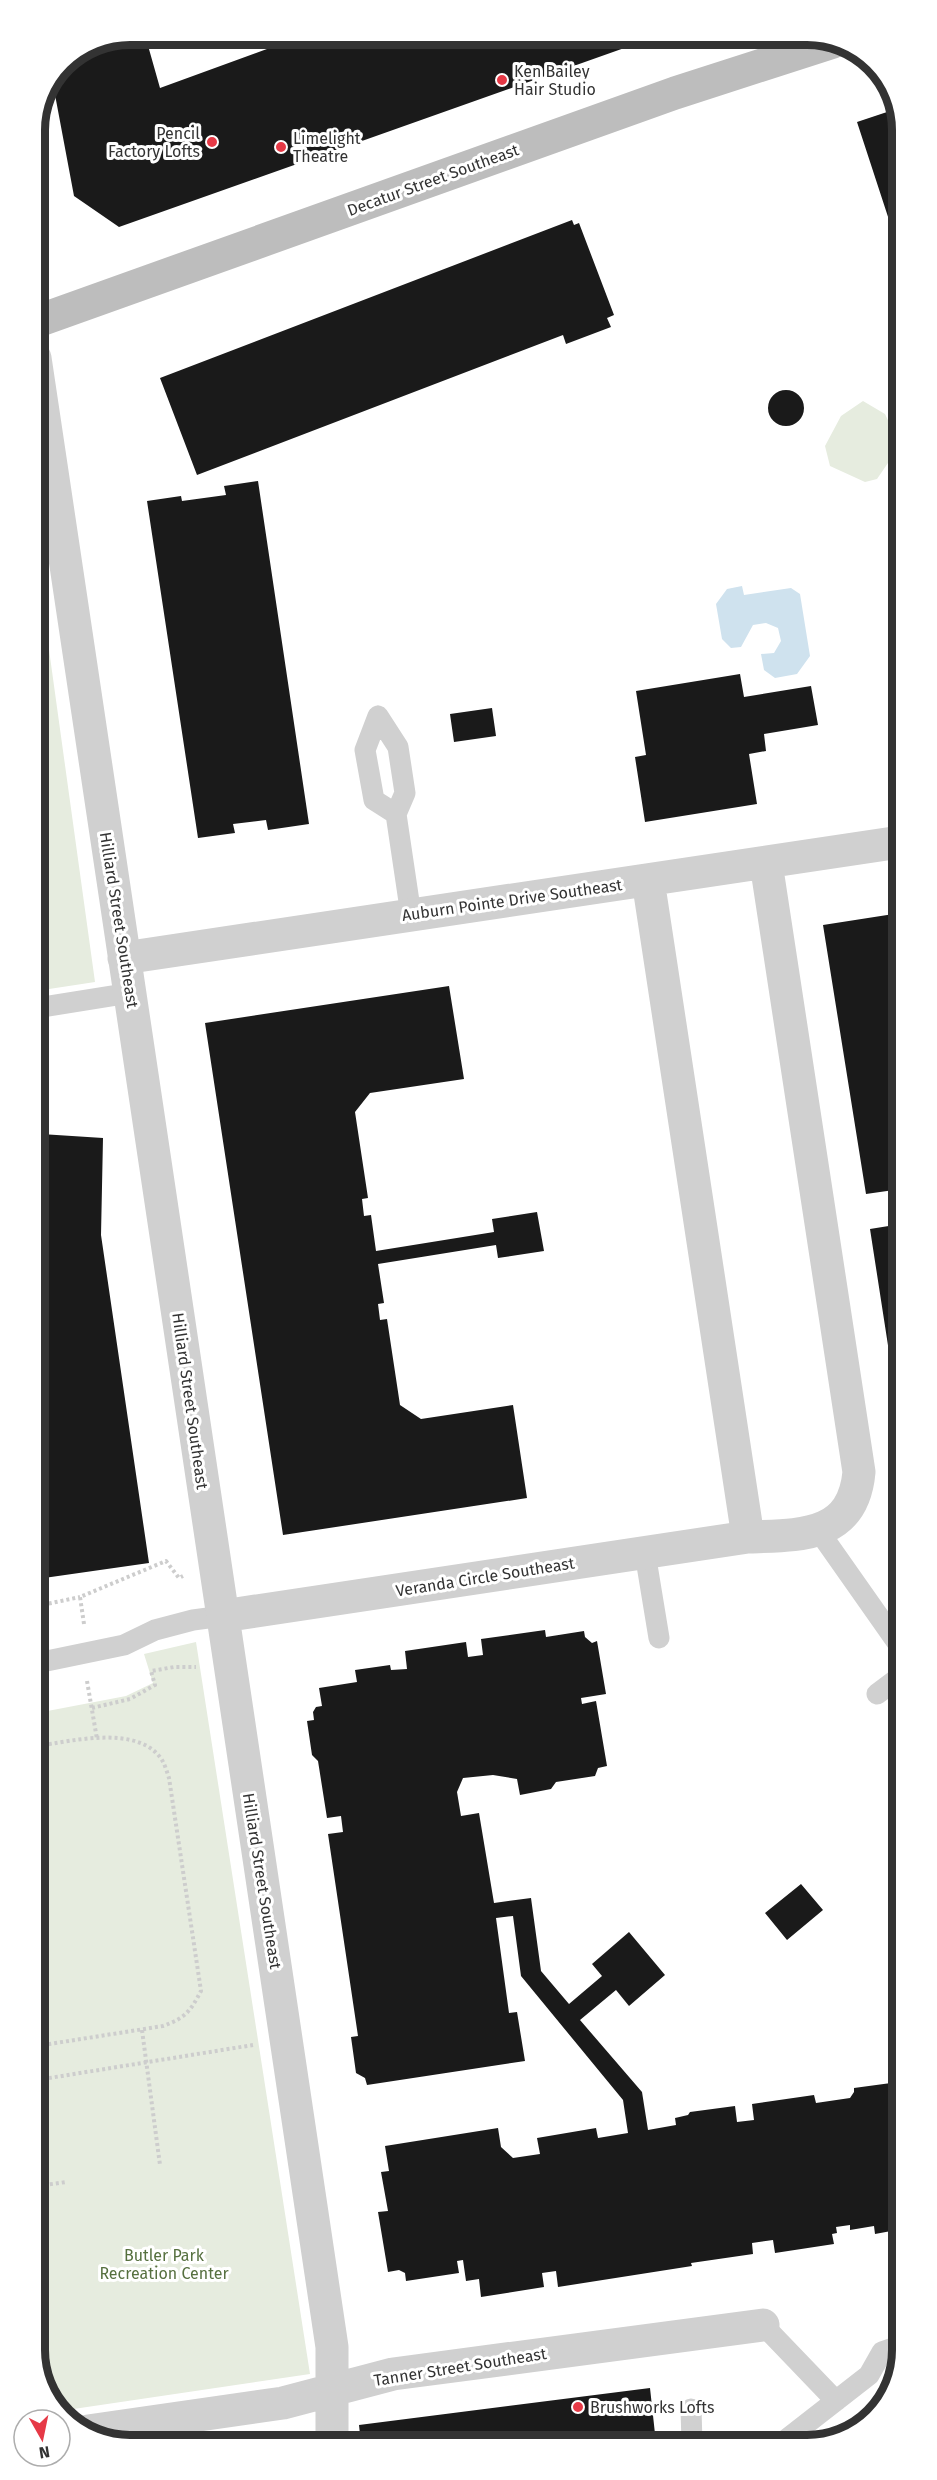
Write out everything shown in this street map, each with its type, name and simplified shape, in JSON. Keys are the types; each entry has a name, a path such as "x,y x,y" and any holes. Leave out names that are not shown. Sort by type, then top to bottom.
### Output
{"main road":[{"name":"Decatur Street Southeast","path":"45,318 675,93 796,45"}],"street":[{"name":"Hilliard Street Southeast","path":"45,425 332,2347 332,2435"},
{"name":"Auburn Pointe Drive Southeast","path":"124,958 892,843"},
{"path":"766,862 859,1472 855,1498 848,1509 828,1527 818,1530"},
{"path":"648,880 748,1537"},
{"name":"Veranda Circle Southeast","path":"223,1616 748,1537 796,1535 818,1530"},
{"name":"Tanner Street Southeast","path":"99,2429 284,2403 393,2374 763,2325"}],"lane":[{"path":"396,814 411,915"},
{"path":"45,1007 130,993"},
{"path":"818,1530 892,1634"},
{"path":"645,1552 659,1638"},
{"path":"45,1661 124,1645 155,1630 193,1620 223,1616"},
{"path":"877,1694 892,1683"},
{"path":"763,2325 836,2401"},
{"path":"792,2435 869,2375 882,2352 892,2349"},
{"path":"691,2409 692,2435"}],"path":[{"path":"45,1604 80,1597 166,1562 179,1578 187,1575"},
{"path":"80,1597 86,1633"},
{"path":"92,1708 130,1699 155,1685 151,1671 174,1667 199,1667"},
{"path":"86,1675 97,1739"},
{"path":"45,1745 119,1737 134,1740 151,1749 162,1761 169,1778 201,1991 193,2008 182,2019 163,2026 45,2045"},
{"path":"142,2030 160,2165"},
{"path":"45,2079 256,2044"},
{"path":"45,2185 66,2182"}],"green space":[{"path":"863,401 885,414 892,429 892,454 877,479 865,482 830,466 825,446 841,416"},
{"path":"45,621 95,982 45,990"},
{"name":"Butler Park Recreation Center","path":"196,1642 310,2374 72,2409 66,2406 54,2388 48,2372 45,2350 45,1711 126,1696 153,1683 144,1654"}],"water":[{"path":"742,586 744,595 791,588 800,594 810,656 797,674 775,678 764,670 761,654 774,653 781,641 778,628 766,623 753,625 741,647 731,648 722,639 716,604 727,589"}],"building":[{"name":"Pencil Factory Lofts","path":"148,45 160,88 278,45 633,45 119,227 74,196 54,91 74,66 87,56 102,49"},
{"path":"890,111 892,130 891,226 857,122"},
{"path":"572,220 574,225 579,223 614,315 607,318 611,327 566,344 563,335 197,475 160,378"},
{"path":"786,390 799,395 804,408 799,421 786,426 773,421 768,408 773,395"},
{"path":"258,481 309,824 268,830 266,820 233,824 235,833 198,838 147,501 181,496 182,501 226,495 224,486"},
{"path":"740,674 744,697 811,686 818,725 764,734 766,751 749,754 757,804 645,822 635,757 646,755 636,691"},
{"path":"492,708 496,736 454,742 450,714"},
{"path":"892,914 892,1190 866,1194 823,925"},
{"path":"449,986 464,1079 370,1093 355,1112 368,1198 362,1199 364,1216 371,1215 376,1251 494,1232 492,1219 537,1212 544,1251 498,1258 496,1245 378,1264 384,1303 378,1304 380,1320 387,1319 400,1405 421,1419 513,1405 527,1498 283,1535 205,1023"},
{"path":"45,1134 103,1138 101,1235 149,1563 45,1578"},
{"path":"892,1225 892,1371 870,1229"},
{"path":"545,1630 546,1637 584,1631 585,1637 592,1643 597,1641 606,1694 581,1698 582,1704 596,1701 607,1766 598,1768 595,1776 556,1782 551,1789 520,1795 517,1779 493,1775 463,1778 457,1792 461,1816 479,1813 494,1903 531,1898 541,1971 569,2004 602,1976 592,1964 629,1932 665,1975 629,2006 616,1990 580,2020 642,2092 648,2130 676,2125 675,2118 688,2115 690,2112 735,2106 737,2122 754,2120 752,2104 814,2095 816,2103 850,2098 854,2088 891,2083 892,2231 875,2234 874,2226 850,2230 850,2225 836,2227 837,2233 832,2234 834,2244 775,2253 773,2240 752,2243 753,2254 558,2287 556,2271 542,2273 544,2287 481,2297 479,2279 466,2281 463,2260 457,2261 459,2273 406,2281 405,2273 399,2270 388,2272 378,2212 388,2211 381,2172 389,2171 385,2146 498,2128 501,2147 513,2158 540,2154 537,2138 596,2128 598,2138 628,2133 623,2100 521,1976 513,1916 496,1918 509,2013 517,2012 525,2061 367,2085 365,2078 356,2073 351,2037 358,2036 328,1834 343,1832 341,1816 327,1818 318,1761 312,1755 307,1721 314,1720 313,1712 316,1707 322,1706 319,1688 357,1682 355,1670 390,1665 391,1670 407,1669 405,1651 466,1642 468,1657 483,1655 481,1639"},
{"path":"801,1884 823,1910 787,1940 765,1913"},
{"name":"Brushworks Lofts","path":"650,2388 655,2435 360,2435 359,2425"}],"place":[{"name":"Ken Bailey Hair Studio","path":"502,80"},
{"name":"Pencil Factory Lofts","path":"212,142"},
{"name":"Limelight Theatre","path":"281,147"},
{"name":"Brushworks Lofts","path":"578,2407"}]}
